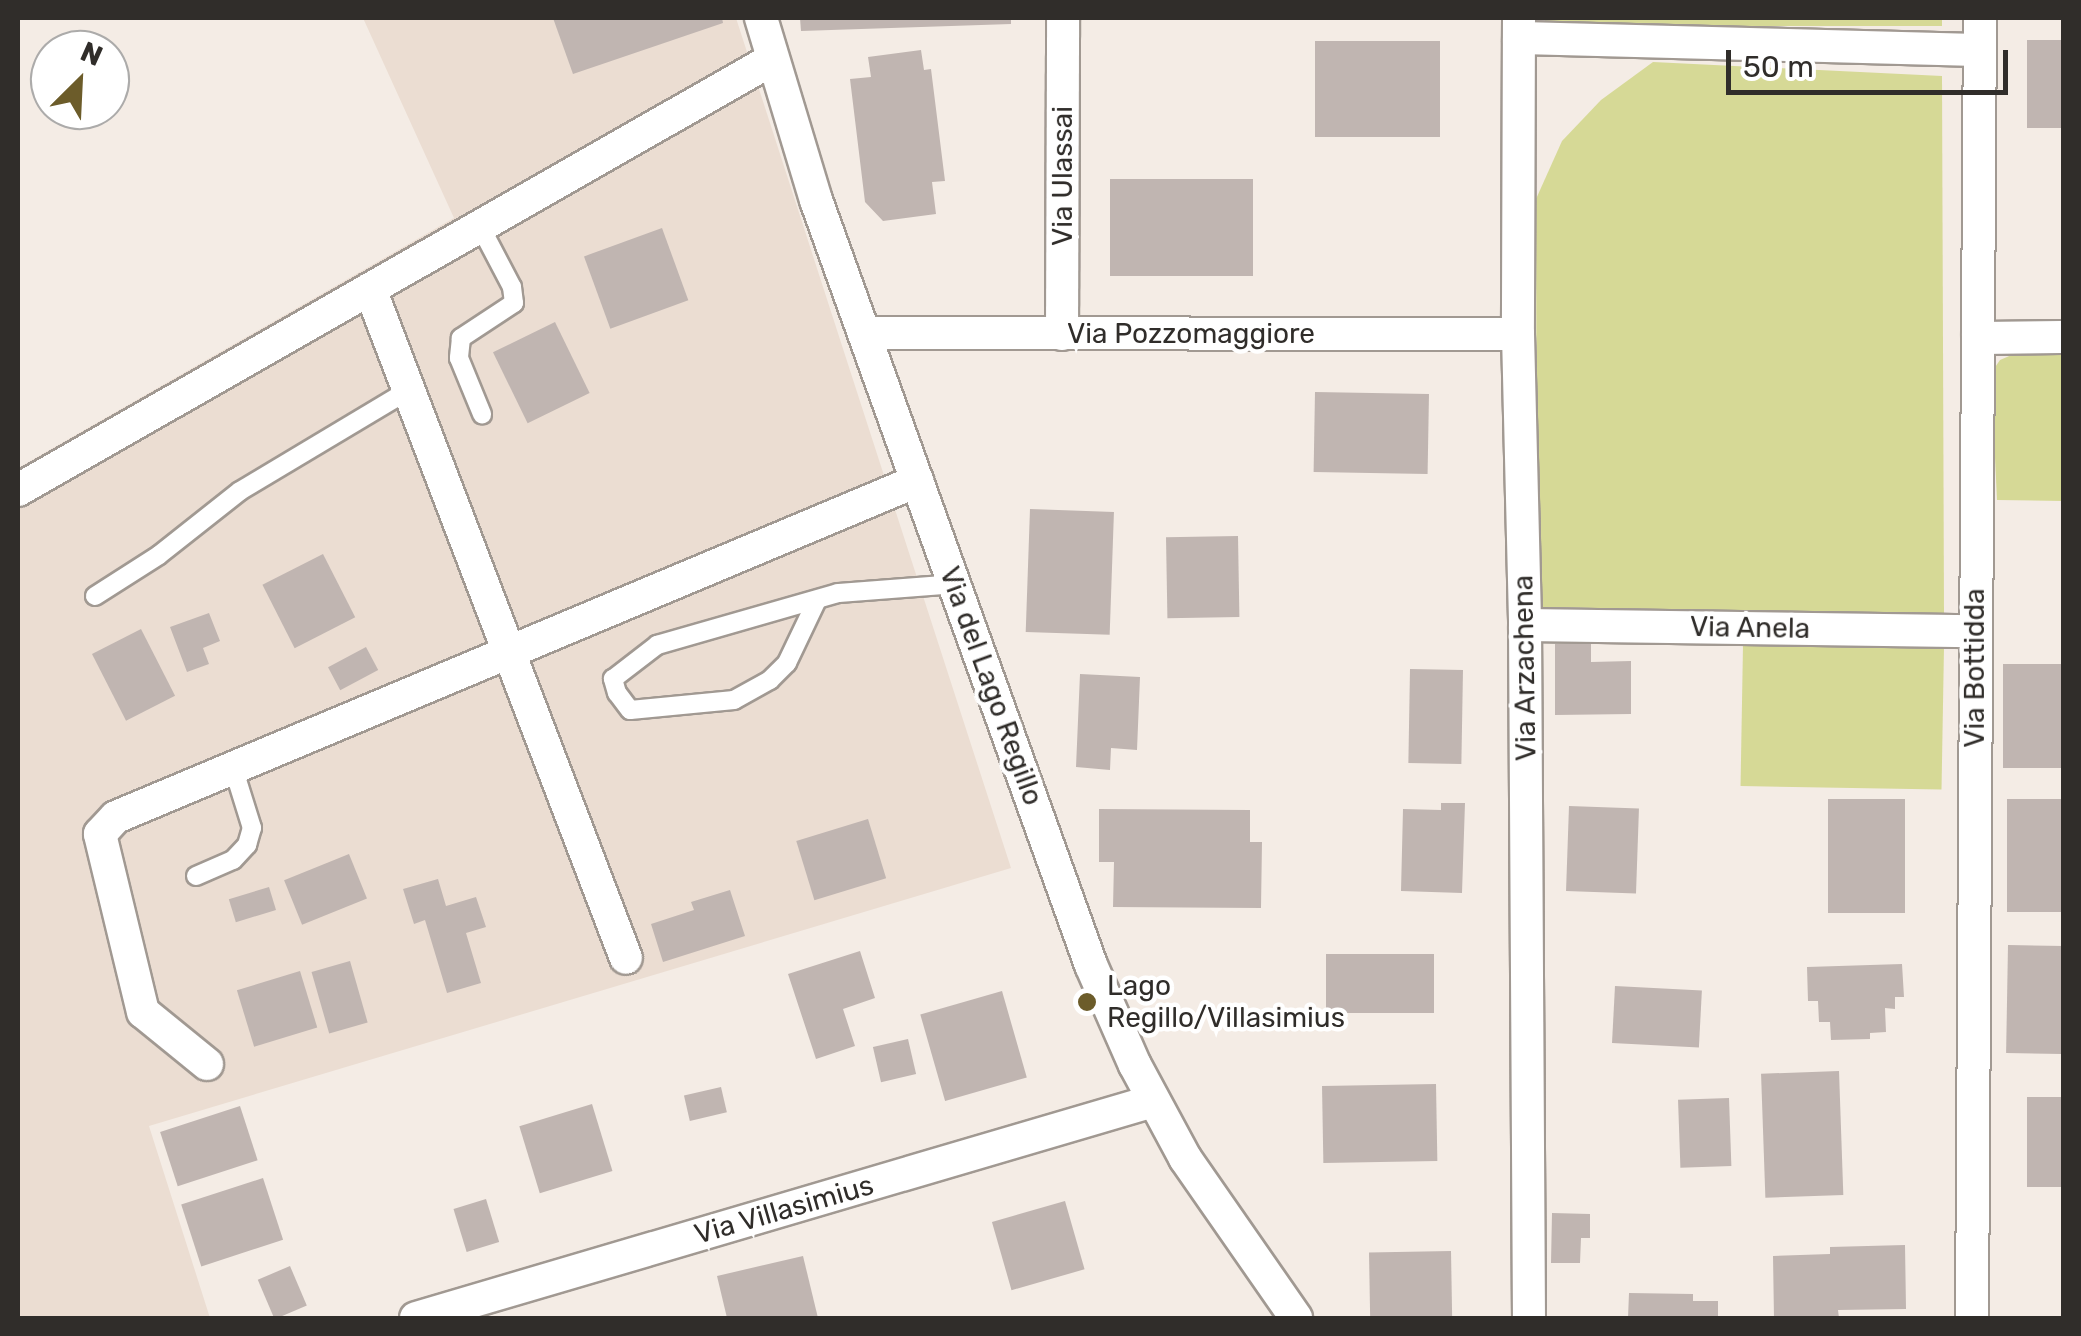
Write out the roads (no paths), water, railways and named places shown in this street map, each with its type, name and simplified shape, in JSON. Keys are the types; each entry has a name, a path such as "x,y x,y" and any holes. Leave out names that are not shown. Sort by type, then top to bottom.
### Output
{"street":[{"name":"Via del Lago Regillo","path":"761,18 816,200 1091,965 1153,1101 1203,1187 1296,1318"},
{"name":"Via Ulassai","path":"1062,334 1064,18"},
{"name":"Via Bottidda","path":"1972,1318 1980,18"},
{"path":"1519,28 1980,50"},
{"name":"Via Arzachena","path":"1519,28 1518,334 1526,625 1530,1318"},
{"path":"18,490 773,58"},
{"path":"370,289 626,958"},
{"name":"Via Pozzomaggiore","path":"864,333 1518,334"},
{"path":"1978,338 2064,337"},
{"path":"208,1064 144,1012 100,834 116,816 916,480"},
{"name":"Via Anela","path":"1526,625 1975,631"},
{"name":"Via Villasimius","path":"416,1318 1153,1101"}],"lane":[{"path":"480,226 512,286 514,302 461,338 459,358 482,414"},
{"path":"95,596 159,555 240,491 408,390"},
{"path":"817,600 787,663 770,680 734,700 630,710 617,693 614,679 657,645 838,593 954,584"},
{"path":"196,876 233,860 247,845 252,828 233,767"}],"place":[{"name":"Lago Regillo/Villasimius","path":"1087,1002"}]}
